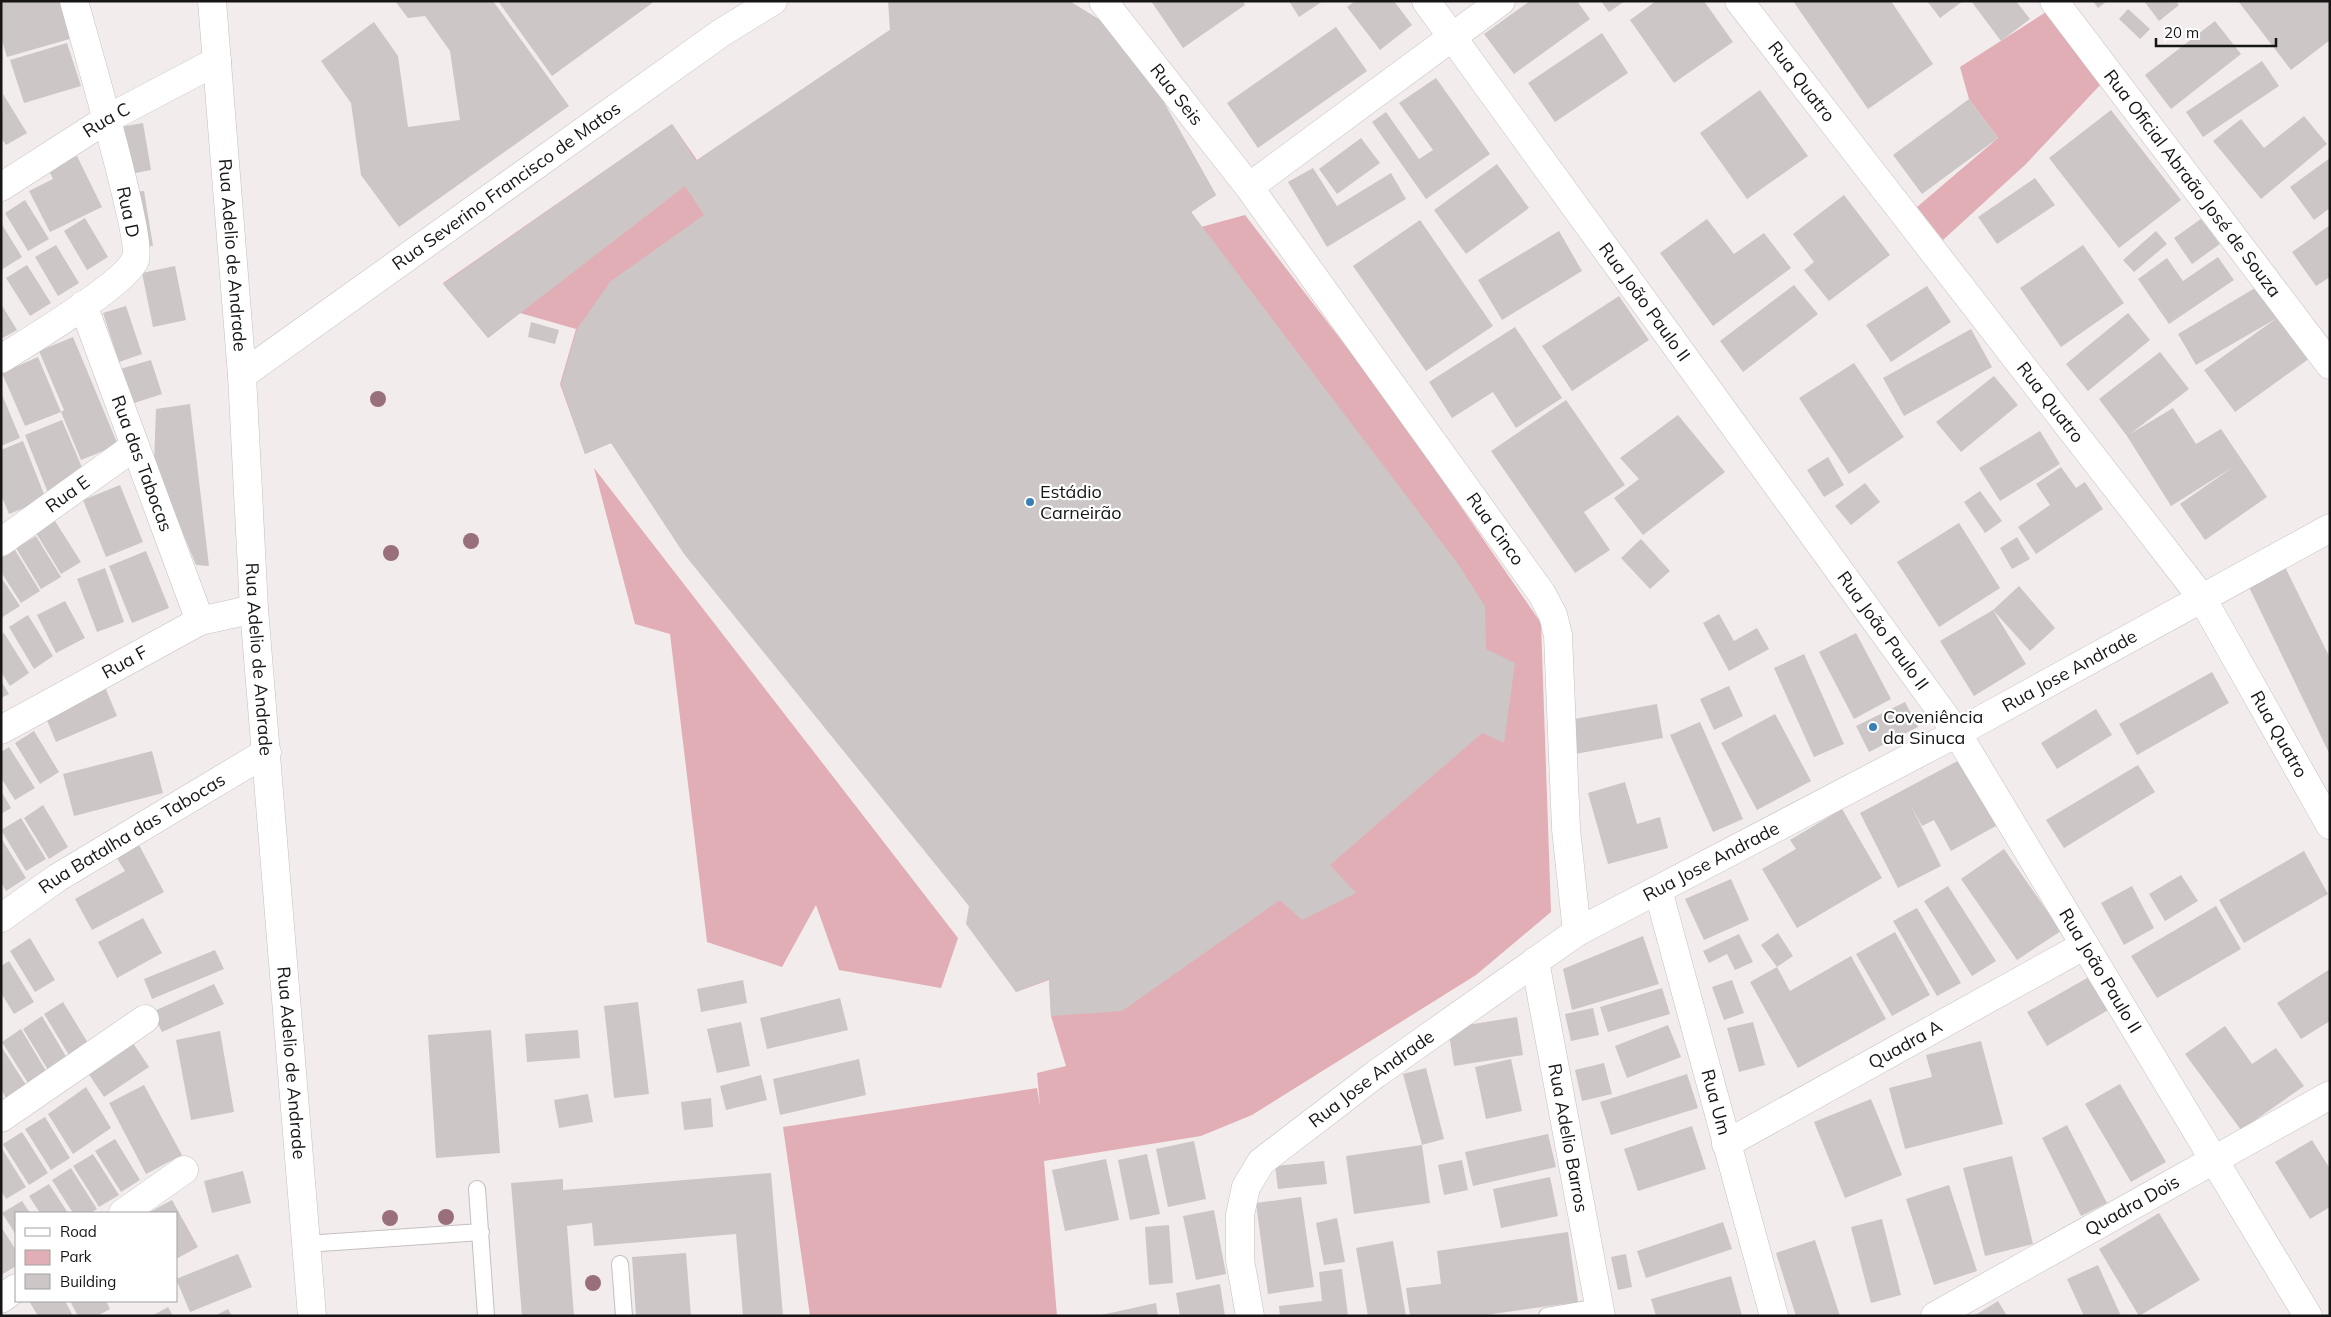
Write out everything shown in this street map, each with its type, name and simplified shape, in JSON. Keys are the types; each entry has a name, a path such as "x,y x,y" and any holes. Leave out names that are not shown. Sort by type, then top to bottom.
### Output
{"street":[{"name":"Rua D","path":"1,359 83,305 126,273 136,259 135,236 107,119 74,1"},
{"name":"Rua Adelio de Andrade","path":"212,1 242,375 254,609 312,1316"},
{"name":"Rua Severino Francisco de Matos","path":"242,375 721,33 773,1"},
{"name":"Rua Seis","path":"1103,1 1249,187"},
{"name":"Rua João Paulo II","path":"1426,1 1957,733 2308,1316"},
{"path":"1249,187 1501,1"},
{"name":"Rua Quatro","path":"1739,1 2202,598 2330,825"},
{"name":"Rua Oficial Abraão José de Souza","path":"2054,1 2330,365"},
{"name":"Rua C","path":"1,187 107,119 217,61"},
{"name":"Rua Cinco","path":"1249,187 1542,594 1553,615 1559,645 1566,829 1577,932"},
{"name":"Rua das Tabocas","path":"83,305 200,621"},
{"name":"Rua E","path":"1,542 135,446"},
{"name":"Rua Jose Andrade","path":"1250,1316 1240,1260 1240,1215 1246,1187 1261,1162 1376,1074 1577,932 1957,733 2330,528"},
{"name":"Rua F","path":"1,730 200,621 254,609"},
{"name":"Rua Batalha das Tabocas","path":"1,918 57,878 266,752"},
{"name":"Rua Um","path":"1658,890 1774,1316"},
{"name":"Quadra A","path":"1726,1144 2085,945"},
{"name":"Rua Adelio Barros","path":"1535,961 1600,1311"},
{"path":"1,1118 144,1019"},
{"name":"Quadra Dois","path":"1935,1316 2330,1095"},
{"path":"123,1212 184,1170"},
{"path":"1,1299 15,1289"}],"lane":[{"path":"477,1189 486,1316"},
{"path":"306,1244 481,1232"},
{"path":"620,1264 624,1316"},
{"path":"1547,1316 1600,1311"}],"green space":[{"path":"1069,1 1113,28 1149,76 1216,195 1191,212 1201,227 1245,215 1388,401 1541,623 1551,912 1476,975 1252,1115 1201,1136 1044,1161 1057,1316 810,1316 783,1127 1037,1088 1040,1106 1037,1073 1066,1066 1051,1016 1049,980 1016,992 969,906 611,443 585,454 560,384 576,329 520,313 488,338 443,283 672,124 697,160 890,30"},
{"path":"2046,12 2103,82 2026,164 1943,240 1917,207 1998,138 1969,99 1960,67"},
{"path":"594,468 958,938 941,988 839,970 816,905 782,967 707,942 670,634 635,624"}],"building":[{"path":"1,1 63,1 73,38 7,57 1,37"},
{"path":"395,1 493,1 569,106 399,227 361,175 351,103 321,61 374,22 398,56 408,127 460,120 450,51 425,16 408,18"},
{"path":"498,1 655,1 552,76"},
{"name":"Estádio Carneirão","path":"888,1 1069,1 1113,28 1149,76 1216,195 1191,212 1458,564 1485,606 1486,649 1515,663 1504,743 1482,733 1330,865 1356,893 1302,920 1280,900 1122,1011 1051,1016 1049,979 1016,992 966,924 969,906 684,554 611,443 585,454 561,384 577,329 611,281 704,215 685,186 488,338 443,284 672,124 696,161 890,30"},
{"path":"1151,1 1243,1 1245,5 1183,48"},
{"path":"1289,1 1323,1 1299,17"},
{"path":"1355,1 1394,1 1412,25 1380,50 1347,7"},
{"path":"1530,1 1577,1 1590,19 1514,74 1484,34"},
{"path":"1601,1 1625,1 1609,12"},
{"path":"1656,1 1704,1 1733,42 1674,83 1630,20"},
{"path":"1793,1 1891,1 1933,64 1868,109"},
{"path":"1927,1 1963,1 1940,18"},
{"path":"1971,1 2016,1 2030,19 2001,41"},
{"path":"2093,1 2107,1 2098,8"},
{"path":"2144,1 2176,1 2179,5 2159,21"},
{"path":"2238,1 2330,1 2330,40 2291,70"},
{"path":"2128,9 2150,29 2140,39 2119,19"},
{"path":"2215,21 2241,54 2171,109 2145,75"},
{"path":"1336,27 1367,71 1258,148 1227,103"},
{"path":"1602,33 1628,73 1555,122 1528,83"},
{"path":"67,43 81,86 24,103 10,60"},
{"path":"2262,61 2279,86 2203,137 2186,112"},
{"path":"1436,78 1490,154 1426,199 1372,122 1386,112 1419,159 1433,150 1399,103"},
{"path":"1760,90 1808,156 1747,199 1700,133"},
{"path":"3,94 27,133 6,145 1,138"},
{"path":"1969,99 1998,138 1922,194 1893,155"},
{"path":"2111,110 2181,200 2119,248 2049,158"},
{"path":"2304,116 2327,144 2261,199 2213,141 2241,119 2264,148"},
{"path":"143,123 151,170 125,175 113,128"},
{"path":"1361,138 1380,163 1337,194 1319,169"},
{"path":"77,156 102,207 50,232 29,191 53,179 48,169"},
{"path":"2330,158 2330,208 2314,220 2290,187"},
{"path":"1497,164 1529,208 1466,254 1434,210"},
{"path":"1313,168 1337,206 1391,173 1406,199 1327,247 1288,182"},
{"path":"2035,178 2055,205 1997,244 1978,217"},
{"path":"144,191 153,246 140,247 131,192"},
{"path":"1844,195 1890,255 1829,301 1804,270 1814,262 1793,234"},
{"path":"25,200 49,239 28,251 5,213"},
{"path":"85,218 108,257 87,270 64,231"},
{"path":"1707,219 1734,254 1764,233 1791,268 1713,326 1660,253"},
{"path":"2201,219 2220,244 2192,264 2174,238"},
{"path":"1420,220 1493,326 1426,371 1353,266"},
{"path":"1,223 22,257 1,270"},
{"path":"2330,225 2330,277 2316,286 2292,252"},
{"path":"1559,231 1582,271 1502,320 1478,280"},
{"path":"2156,231 2167,244 2134,272 2123,260"},
{"path":"56,245 79,283 58,296 35,257"},
{"path":"2083,245 2124,303 2061,347 2020,288"},
{"path":"2218,257 2234,280 2169,324 2138,279 2167,258 2183,281"},
{"path":"27,265 51,303 30,316 6,278"},
{"path":"175,266 186,320 153,327 142,273"},
{"path":"1794,285 1818,314 1743,372 1720,341"},
{"path":"2260,285 2310,358 2235,412 2204,370 2277,318 2196,365 2178,334"},
{"path":"1927,286 1951,322 1891,362 1866,325"},
{"path":"1619,296 1649,340 1572,391 1542,346"},
{"path":"1,304 17,330 1,339"},
{"path":"126,306 142,354 119,362 103,313"},
{"path":"2128,313 2150,340 2088,391 2066,364"},
{"path":"531,322 559,330 555,344 528,337"},
{"path":"1515,327 1562,398 1516,428 1493,392 1452,418 1429,382"},
{"path":"1971,329 1992,367 1904,416 1883,378"},
{"path":"73,337 118,445 81,460 61,412 64,410 39,351"},
{"path":"2160,352 2189,389 2130,434 2173,408 2196,444 2221,429 2267,497 2205,540 2180,504 2233,467 2171,506 2127,436 2099,399"},
{"path":"38,357 61,412 25,426 2,373"},
{"path":"151,360 162,394 131,404 120,369"},
{"path":"1854,363 1904,437 1849,474 1799,398"},
{"path":"1994,376 2018,405 1961,452 1936,422"},
{"path":"1,392 20,438 1,446"},
{"path":"1566,400 1625,485 1584,512 1610,550 1575,573 1491,451"},
{"path":"190,404 209,566 196,565 154,463 156,409"},
{"path":"1678,415 1725,472 1643,535 1614,498 1639,479 1620,458"},
{"path":"62,420 86,477 48,493 25,435"},
{"path":"2040,431 2060,464 2000,501 1979,468"},
{"path":"23,441 46,499 9,514 1,495 1,450"},
{"path":"1828,457 1844,485 1824,497 1807,470"},
{"path":"2061,467 2076,488 2085,482 2103,509 2036,554 2018,527 2050,505 2036,484"},
{"path":"1865,483 1880,502 1851,525 1835,506"},
{"path":"120,485 143,542 106,557 83,500"},
{"path":"1980,491 2002,521 1985,533 1964,502"},
{"path":"55,521 81,562 61,574 36,533"},
{"path":"1959,523 2000,588 1939,627 1897,562"},
{"path":"36,536 61,577 41,589 16,548"},
{"path":"2017,537 2030,559 2012,569 2000,548"},
{"path":"1641,539 1670,571 1650,589 1621,558"},
{"path":"15,550 40,591 21,603 1,572 1,558"},
{"path":"146,551 169,608 132,623 109,566"},
{"path":"2283,563 2330,658 2330,755 2246,581"},
{"path":"105,568 124,622 97,632 77,579"},
{"path":"1,577 20,606 1,618"},
{"path":"2019,586 2055,628 2030,651 1993,610"},
{"path":"65,601 85,638 56,653 37,615"},
{"path":"1993,610 2026,664 1974,696 1940,641"},
{"path":"1719,614 1734,641 1757,628 1769,649 1729,671 1703,623"},
{"path":"28,615 53,656 34,669 9,627"},
{"path":"4,633 29,673 10,686 1,672 1,634"},
{"path":"1856,633 1891,699 1854,719 1819,652"},
{"path":"1804,654 1844,744 1814,757 1774,668"},
{"path":"2212,672 2229,703 2137,755 2119,724"},
{"path":"1,681 9,694 1,698"},
{"path":"1729,686 1743,716 1714,730 1700,699"},
{"path":"105,687 117,716 56,742 44,713"},
{"path":"1905,702 1918,727 1869,752 1856,726"},
{"path":"1657,704 1663,738 1575,754 1569,720"},
{"path":"2096,709 2112,735 2057,769 2041,743"},
{"path":"1775,714 1811,781 1757,810 1721,743"},
{"path":"1700,722 1743,819 1713,832 1670,735"},
{"path":"34,731 59,772 40,784 15,743"},
{"path":"9,747 35,788 15,800 1,778 1,752"},
{"path":"152,751 163,793 74,816 63,774"},
{"path":"1965,757 2003,822 1951,851 1934,820 1922,826 1910,804 1941,866 1898,888 1860,813"},
{"path":"2138,765 2155,792 2064,848 2046,820"},
{"path":"1625,782 1637,824 1660,817 1668,848 1608,864 1588,793"},
{"path":"1,791 11,808 1,814"},
{"path":"43,805 68,847 49,859 24,818"},
{"path":"1842,809 1882,878 1797,928 1762,869 1796,849 1790,840"},
{"path":"21,818 46,859 26,871 1,830"},
{"path":"1,838 26,878 6,891 1,882"},
{"path":"139,845 164,892 92,930 75,899 125,871 116,857"},
{"path":"2004,849 2061,931 2017,960 1961,879"},
{"path":"2304,851 2328,894 2244,943 2219,900"},
{"path":"2181,875 2198,901 2165,921 2149,894"},
{"path":"1731,879 1749,920 1704,940 1685,899"},
{"path":"1948,886 1996,961 1972,976 1924,901"},
{"path":"2132,886 2154,928 2124,945 2101,903"},
{"path":"2216,906 2241,949 2157,998 2131,956"},
{"path":"1917,908 1961,983 1937,996 1893,921"},
{"path":"143,918 162,953 117,978 98,942"},
{"path":"1895,932 1930,995 1892,1016 1856,954"},
{"path":"1778,933 1793,956 1777,967 1761,945"},
{"path":"1739,934 1753,962 1735,970 1727,954 1709,963 1703,951"},
{"path":"1643,936 1659,984 1572,1010 1563,969"},
{"path":"30,938 55,980 35,992 10,951"},
{"path":"215,950 224,969 152,999 144,979"},
{"path":"1851,956 1886,1019 1798,1068 1750,982 1777,967 1790,991"},
{"path":"9,961 34,1002 14,1014 1,993 1,966"},
{"path":"2330,969 2330,1021 2301,1039 2277,1003"},
{"path":"2096,973 2115,1006 2047,1046 2027,1012"},
{"path":"743,980 747,1003 701,1012 697,989"},
{"path":"1732,980 1744,1013 1724,1020 1712,987"},
{"path":"214,984 224,1004 162,1032 152,1012"},
{"path":"1662,988 1670,1014 1608,1032 1600,1007"},
{"path":"840,998 848,1030 767,1049 760,1018"},
{"path":"63,1002 88,1043 69,1055 44,1014"},
{"path":"638,1002 649,1094 614,1098 604,1006"},
{"path":"1593,1008 1599,1035 1571,1041 1565,1014"},
{"path":"42,1016 67,1058 48,1070 23,1029"},
{"path":"1517,1017 1523,1055 1454,1066 1448,1028"},
{"path":"741,1022 750,1066 717,1073 707,1029"},
{"path":"1753,1022 1765,1065 1739,1072 1727,1028"},
{"path":"1668,1025 1681,1057 1627,1078 1615,1046"},
{"path":"2225,1026 2252,1064 2276,1048 2304,1086 2241,1130 2185,1054"},
{"path":"21,1029 46,1071 28,1083 2,1042"},
{"path":"491,1030 500,1153 436,1158 428,1035"},
{"path":"578,1030 580,1058 527,1062 525,1034"},
{"path":"220,1031 234,1112 191,1120 176,1040"},
{"path":"131,1040 149,1067 104,1097 86,1070"},
{"path":"1981,1041 2003,1124 1905,1149 1889,1088 1932,1077 1926,1055"},
{"path":"1,1046 26,1085 6,1098 1,1089"},
{"path":"859,1059 866,1095 780,1115 773,1079"},
{"path":"1511,1059 1522,1111 1486,1119 1475,1067"},
{"path":"1604,1063 1612,1094 1582,1101 1575,1070"},
{"path":"1426,1068 1444,1139 1422,1145 1403,1074"},
{"path":"1687,1074 1698,1108 1611,1135 1600,1102"},
{"path":"761,1075 767,1100 726,1110 720,1086"},
{"path":"2120,1084 2166,1162 2131,1182 2085,1104"},
{"path":"144,1085 182,1155 146,1174 109,1103"},
{"path":"86,1087 111,1128 73,1154 48,1114"},
{"path":"588,1094 593,1122 559,1128 554,1100"},
{"path":"711,1098 713,1127 684,1130 681,1102"},
{"path":"1871,1099 1902,1175 1845,1198 1814,1122"},
{"path":"45,1117 70,1158 51,1170 25,1129"},
{"path":"2067,1125 2107,1203 2081,1216 2042,1138"},
{"path":"1692,1126 1706,1169 1638,1191 1624,1149"},
{"path":"22,1132 48,1173 29,1185 3,1144"},
{"path":"1548,1134 1556,1167 1473,1186 1465,1152"},
{"path":"115,1139 140,1180 121,1192 95,1151"},
{"path":"2312,1140 2330,1169 2330,1207 2310,1219 2275,1162"},
{"path":"1194,1141 1206,1199 1168,1207 1156,1149"},
{"path":"1422,1145 1430,1203 1354,1214 1346,1156"},
{"path":"1,1147 26,1187 6,1199 1,1190"},
{"path":"93,1154 119,1195 99,1207 73,1166"},
{"path":"1147,1154 1160,1214 1130,1220 1118,1160"},
{"path":"2012,1156 2033,1244 1985,1256 1963,1168"},
{"path":"1106,1159 1119,1220 1065,1231 1052,1170"},
{"path":"1462,1160 1468,1190 1444,1195 1438,1165"},
{"path":"1324,1161 1327,1184 1278,1189 1275,1166"},
{"path":"71,1168 97,1209 92,1212 72,1212 52,1180"},
{"path":"243,1171 251,1203 212,1213 204,1181"},
{"path":"771,1173 783,1316 743,1316 736,1234 594,1246 592,1223 567,1226 574,1316 522,1316 511,1183 563,1179 563,1190"},
{"path":"1550,1177 1558,1216 1501,1228 1493,1189"},
{"path":"49,1184 67,1212 39,1212 29,1196"},
{"path":"1949,1185 1977,1271 1934,1285 1906,1199"},
{"path":"1301,1197 1314,1287 1268,1294 1256,1203"},
{"path":"172,1200 198,1247 178,1258 178,1212 150,1212"},
{"path":"22,1201 29,1212 15,1212 15,1233 2,1213"},
{"path":"1214,1210 1226,1274 1196,1280 1183,1216"},
{"path":"2159,1213 2200,1280 2139,1316 2099,1249"},
{"path":"1337,1218 1345,1262 1324,1265 1316,1223"},
{"path":"1882,1219 1901,1295 1871,1303 1851,1227"},
{"path":"1723,1222 1732,1249 1646,1278 1637,1251"},
{"path":"1169,1225 1173,1283 1149,1285 1145,1227"},
{"path":"1,1227 15,1248 15,1267 1,1275"},
{"path":"1568,1232 1578,1302 1478,1316 1410,1316 1406,1288 1441,1284 1437,1251"},
{"path":"1815,1240 1840,1316 1796,1316 1776,1253"},
{"path":"1393,1241 1406,1316 1368,1316 1356,1248"},
{"path":"686,1253 691,1316 636,1316 632,1257"},
{"path":"238,1254 252,1287 190,1312 178,1284 178,1278"},
{"path":"1626,1254 1632,1287 1618,1290 1611,1257"},
{"path":"2098,1265 2121,1316 2084,1316 2067,1279"},
{"path":"1342,1269 1348,1316 1280,1316 1279,1306 1322,1301 1319,1272"},
{"path":"1731,1276 1742,1316 1656,1316 1651,1299"},
{"path":"1220,1284 1225,1316 1180,1316 1176,1293"},
{"path":"1998,1301 2007,1316 1974,1316"},
{"path":"30,1302 66,1302 73,1316 38,1316"},
{"path":"71,1302 106,1302 110,1309 97,1316 78,1316"},
{"path":"1156,1303 1158,1316 1101,1316 1101,1315"},
{"path":"168,1307 173,1316 152,1316"},
{"path":"228,1309 232,1316 215,1316"}],"place":[{"name":"Estádio Carneirão","path":"1030,502"},
{"name":"Coveniência da Sinuca","path":"1873,727"}]}
